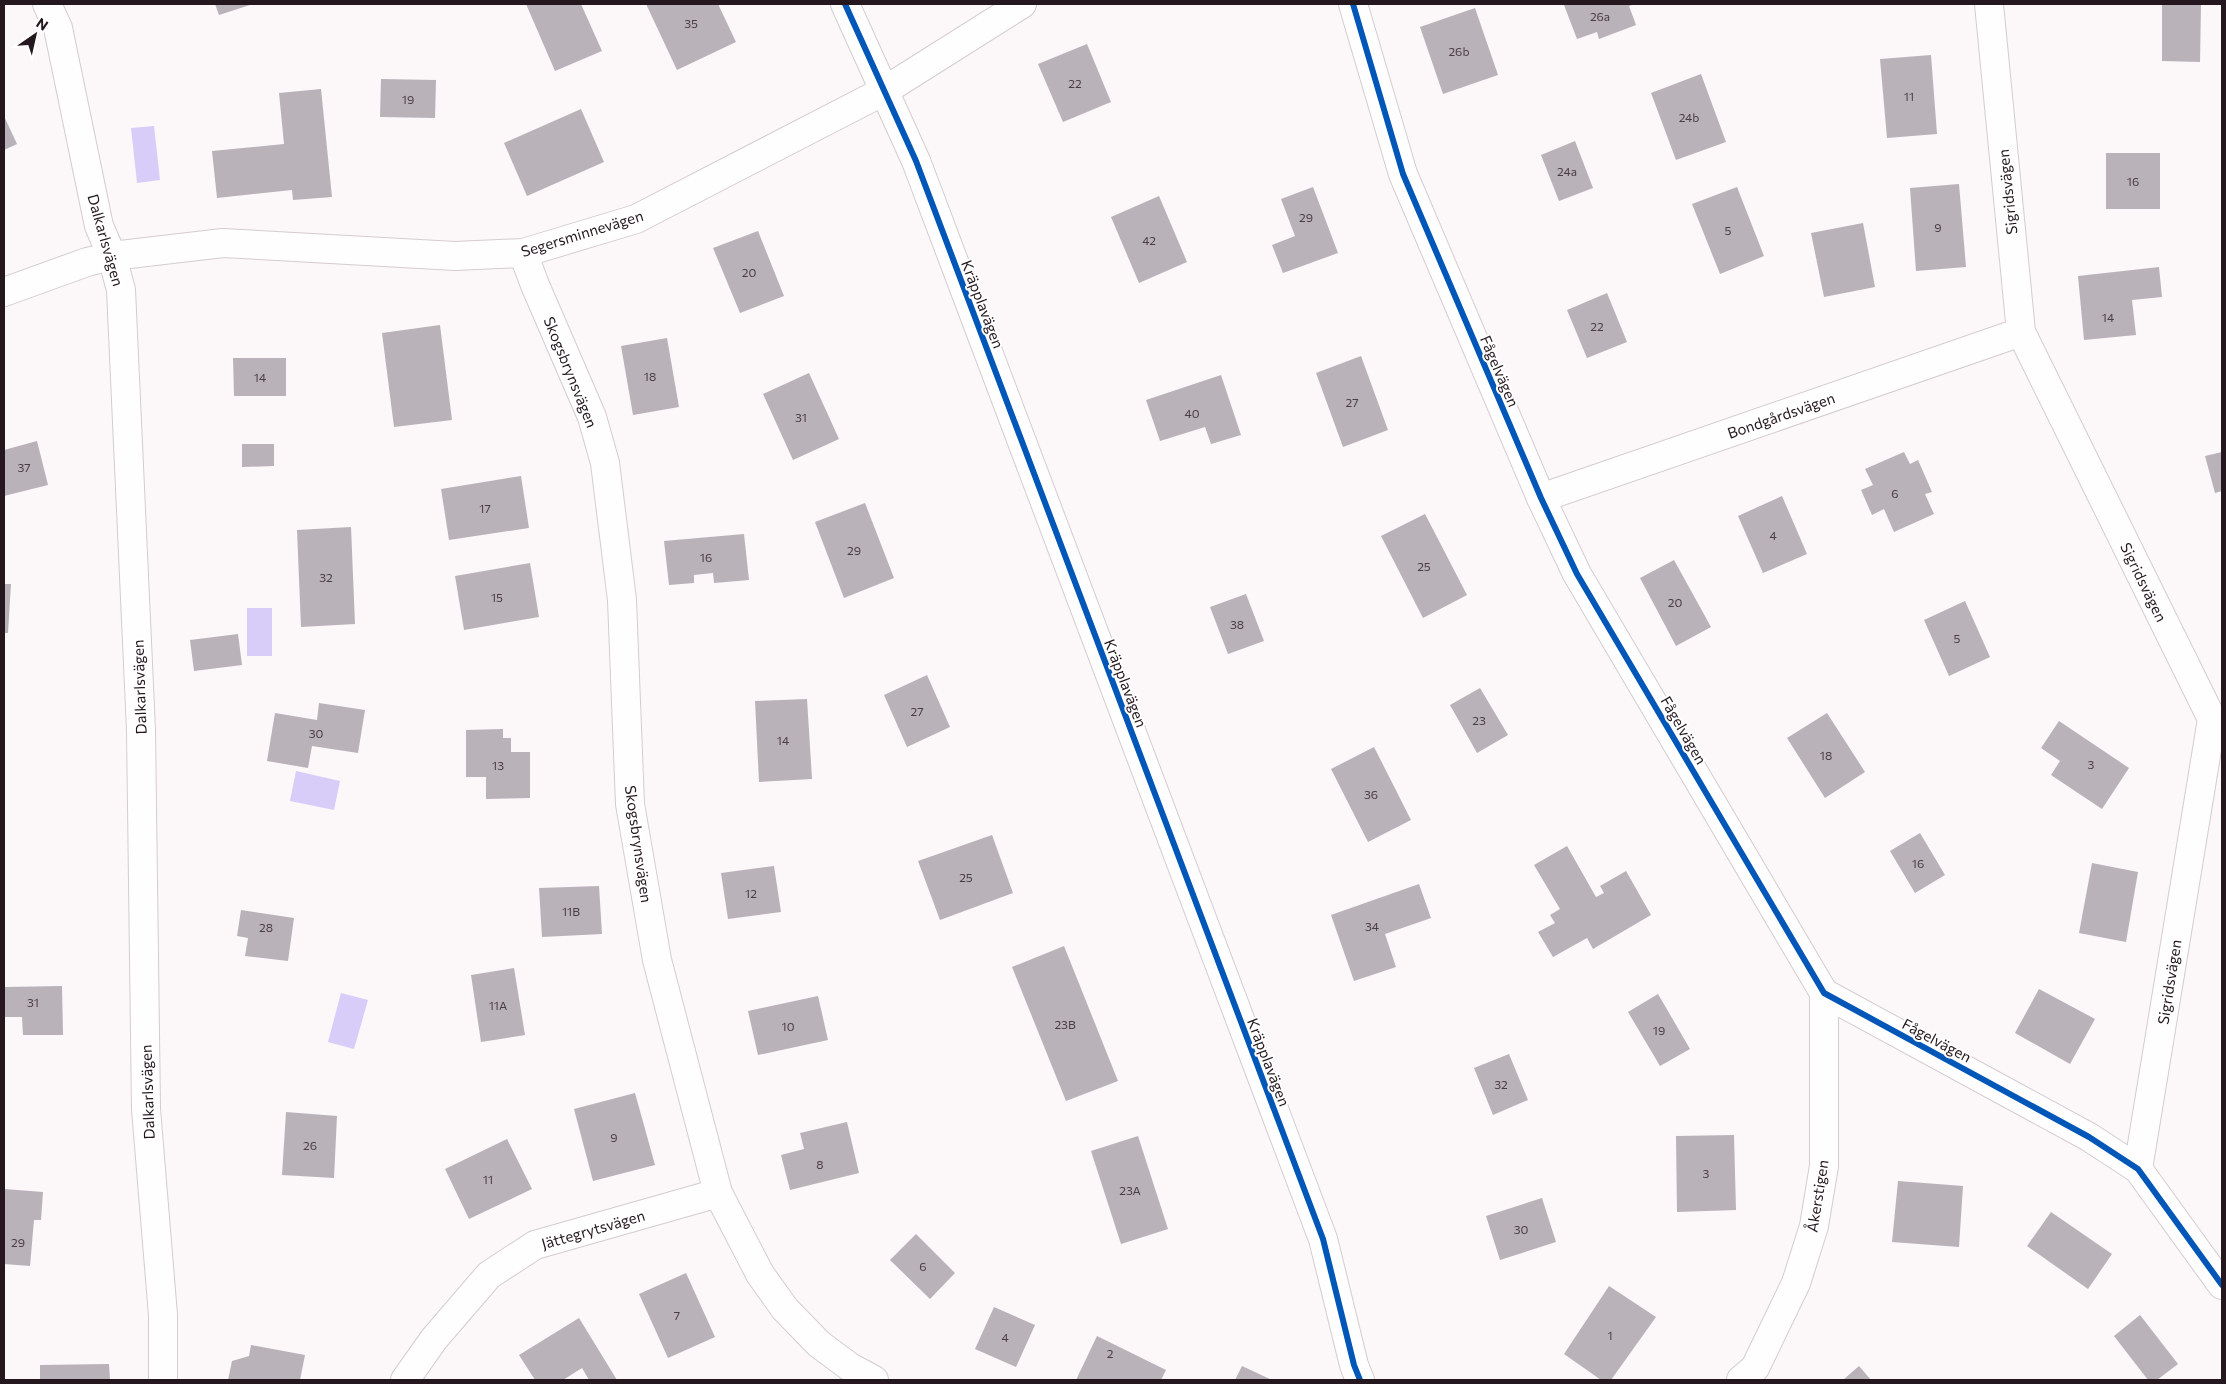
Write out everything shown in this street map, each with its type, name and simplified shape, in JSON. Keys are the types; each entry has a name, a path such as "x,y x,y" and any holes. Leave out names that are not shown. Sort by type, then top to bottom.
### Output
{"street":[{"name":"Dalkarlsvägen","path":"47,4 58,28 99,226 112,256 122,300 141,730 146,1109 163,1315 162,1380"},
{"name":"Kräpplavägen","path":"845,4 916,161 1323,1239 1354,1365 1360,1380"},
{"name":"Segersminnevägen","path":"4,292 87,262 112,256 223,243 455,256 523,253 636,219 884,91 1022,4"},
{"name":"Fågelvägen","path":"1353,4 1403,174 1541,498 1577,574 1824,993 2089,1136 2138,1169 2222,1285"},
{"name":"Sigridsvägen","path":"1989,4 2021,332 2217,718 2138,1169"},
{"name":"Skogsbrynsvägen","path":"523,253 592,417 605,464 622,600 630,804 656,960 718,1193 760,1274 784,1309 819,1344 850,1368 874,1380"},
{"name":"Bondgårdsvägen","path":"1541,498 2021,332"},
{"name":"Åkerstigen","path":"1740,1380 1755,1368 1796,1283 1814,1226 1824,1166 1824,993"},
{"name":"Jättegrytsvägen","path":"405,1380 434,1339 489,1275 535,1245 718,1193"}],"shaded area":[{"path":"154,126 160,180 137,183 131,128"},
{"path":"247,608 272,608 272,656 247,656"},
{"path":"296,771 340,781 334,810 290,801"},
{"path":"341,993 368,1000 354,1049 328,1042"}],"building":[{"path":"215,4 253,4 219,15"},
{"path":"526,4 581,4 602,51 555,71"},
{"path":"646,4 718,4 736,42 677,70"},
{"path":"1635,4 1629,6 1636,25 1599,39 1597,32 1577,39 1564,5"},
{"path":"2162,4 2201,4 2200,62 2162,61"},
{"path":"1475,8 1498,75 1443,94 1420,27"},
{"path":"1087,44 1111,102 1063,122 1038,64"},
{"path":"1931,55 1937,134 1887,138 1880,59"},
{"path":"1701,74 1726,142 1676,160 1651,93"},
{"path":"381,79 436,80 435,118 380,117"},
{"path":"321,89 332,197 293,200 292,190 217,198 212,151 284,144 279,93"},
{"path":"581,109 604,162 527,196 504,143"},
{"path":"4,116 17,144 4,150"},
{"path":"1575,141 1593,188 1559,201 1541,155"},
{"path":"2106,153 2160,153 2160,209 2106,209"},
{"path":"1959,184 1966,267 1916,271 1910,188"},
{"path":"1313,187 1338,253 1283,273 1272,245 1295,236 1281,199"},
{"path":"1737,187 1764,256 1720,274 1692,204"},
{"path":"1159,196 1187,262 1139,283 1111,217"},
{"path":"1863,223 1875,287 1824,297 1811,233"},
{"path":"758,231 784,296 740,313 713,248"},
{"path":"2159,267 2162,297 2132,300 2136,335 2084,340 2078,276"},
{"path":"1607,293 1627,342 1587,358 1567,310"},
{"path":"440,325 452,420 394,427 382,333"},
{"path":"667,338 679,407 633,415 621,346"},
{"path":"1361,356 1388,430 1343,447 1316,373"},
{"path":"233,358 286,358 286,396 234,396"},
{"path":"809,373 839,439 793,460 763,394"},
{"path":"1221,375 1241,435 1211,444 1205,427 1160,441 1146,400"},
{"path":"37,441 48,485 4,496 4,450"},
{"path":"242,444 274,444 274,466 242,467"},
{"path":"1904,452 1910,464 1918,460 1932,492 1925,494 1934,514 1894,532 1884,509 1872,515 1861,490 1873,485 1865,469"},
{"path":"2222,452 2222,491 2215,493 2205,456"},
{"path":"521,476 529,528 449,540 441,489"},
{"path":"1782,496 1807,554 1763,573 1738,516"},
{"path":"865,503 894,578 844,598 815,522"},
{"path":"1425,514 1467,595 1423,618 1381,536"},
{"path":"351,527 355,624 301,627 297,530"},
{"path":"744,534 749,580 714,583 713,573 694,575 694,583 669,585 664,541"},
{"path":"1674,560 1711,627 1676,646 1640,578"},
{"path":"530,563 539,617 464,630 455,576"},
{"path":"4,584 11,584 8,633 4,633"},
{"path":"1246,594 1264,641 1228,654 1210,607"},
{"path":"1965,601 1990,657 1949,676 1924,620"},
{"path":"238,634 242,665 194,671 190,640"},
{"path":"927,675 950,727 907,747 884,695"},
{"path":"1480,688 1508,735 1477,753 1450,705"},
{"path":"807,699 812,779 759,782 755,701"},
{"path":"319,703 365,710 358,753 312,746 308,768 267,761 275,713 317,720"},
{"path":"1827,713 1865,772 1825,798 1787,738"},
{"path":"2059,721 2129,768 2102,809 2051,775 2060,761 2041,748"},
{"path":"503,729 503,738 511,738 511,752 530,752 530,798 486,799 486,777 466,777 466,730"},
{"path":"1374,747 1411,820 1368,842 1331,769"},
{"path":"1920,833 1945,875 1915,893 1890,851"},
{"path":"992,835 1013,893 940,920 918,861"},
{"path":"1567,846 1596,897 1604,893 1600,886 1626,871 1651,915 1593,949 1587,938 1553,957 1538,932 1555,923 1550,915 1560,909 1534,865"},
{"path":"2092,863 2138,872 2126,942 2079,933"},
{"path":"774,866 781,912 728,919 721,873"},
{"path":"1419,884 1431,918 1385,934 1396,967 1354,981 1331,915"},
{"path":"599,886 602,934 542,937 539,888"},
{"path":"241,910 294,918 288,961 245,956 248,938 237,936"},
{"path":"1064,946 1118,1081 1066,1101 1012,967"},
{"path":"514,968 525,1035 481,1042 471,975"},
{"path":"62,986 63,1035 23,1035 22,1017 4,1017 4,987"},
{"path":"2039,989 2095,1019 2070,1064 2015,1033"},
{"path":"1658,994 1690,1049 1660,1066 1628,1012"},
{"path":"818,996 828,1040 758,1055 748,1011"},
{"path":"1509,1054 1528,1100 1493,1115 1474,1068"},
{"path":"635,1093 655,1165 593,1181 574,1109"},
{"path":"286,1112 337,1116 334,1178 282,1175"},
{"path":"847,1122 859,1173 790,1190 781,1155 804,1149 800,1133"},
{"path":"1734,1135 1736,1210 1677,1212 1676,1136"},
{"path":"1138,1136 1168,1229 1121,1244 1091,1151"},
{"path":"507,1139 532,1189 469,1219 445,1169"},
{"path":"1898,1181 1963,1186 1959,1247 1892,1242"},
{"path":"4,1189 43,1192 41,1220 34,1220 30,1266 4,1264"},
{"path":"1542,1198 1556,1242 1500,1260 1486,1216"},
{"path":"2051,1212 2112,1254 2088,1289 2027,1246"},
{"path":"916,1234 955,1273 930,1299 890,1260"},
{"path":"686,1273 715,1337 668,1358 639,1294"},
{"path":"1609,1286 1656,1317 1611,1380 1601,1380 1564,1354"},
{"path":"994,1307 1035,1325 1016,1367 975,1349"},
{"path":"2140,1315 2178,1364 2157,1380 2148,1380 2114,1336"},
{"path":"579,1318 617,1380 589,1380 582,1368 563,1380 535,1380 519,1355"},
{"path":"1097,1336 1166,1370 1161,1380 1076,1380"},
{"path":"251,1345 305,1355 300,1380 228,1380 232,1361 249,1356"},
{"path":"109,1364 110,1380 40,1380 40,1365"},
{"path":"1242,1366 1272,1380 1235,1380"},
{"path":"1859,1366 1871,1380 1843,1380"}],"cycle path":[{"path":"845,4 916,161 1323,1239 1354,1365 1360,1380"},
{"path":"1353,4 1403,174 1541,498 1577,574 1824,993 2089,1137 2138,1169 2222,1285"}]}
